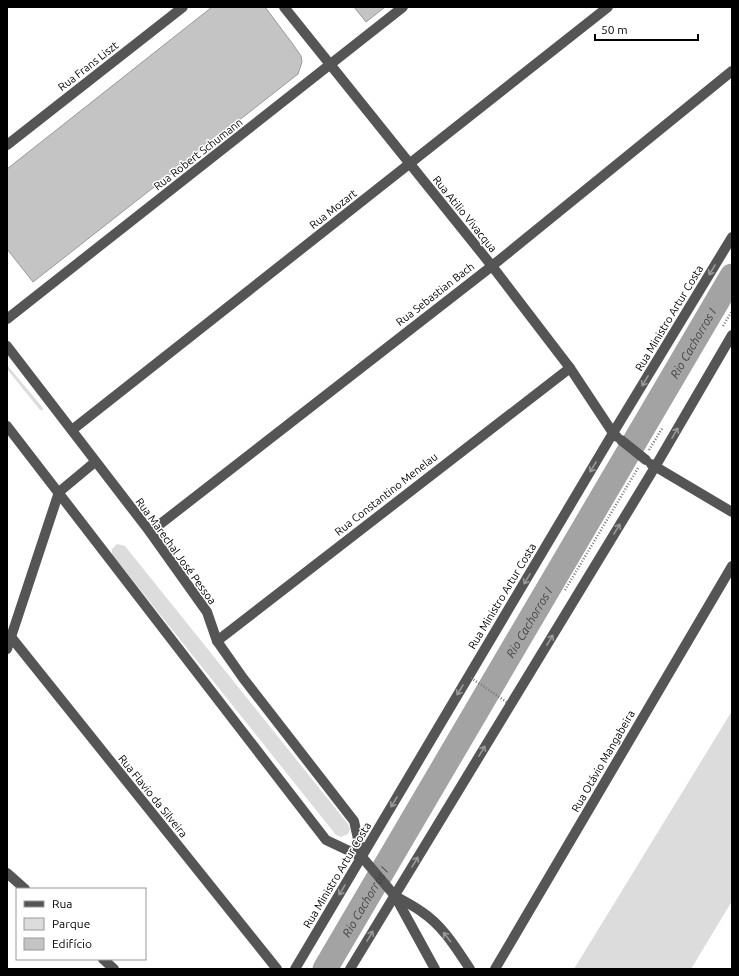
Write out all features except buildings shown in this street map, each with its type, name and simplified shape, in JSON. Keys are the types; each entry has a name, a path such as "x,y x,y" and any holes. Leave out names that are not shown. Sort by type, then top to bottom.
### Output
{"street":[{"name":"Rua Frans Liszt","path":"7,145 184,7"},
{"name":"Rua Atilio Vivacqua","path":"284,7 492,266 570,368 617,437 655,467 732,512"},
{"name":"Rua Robert Schumann","path":"7,319 403,7"},
{"name":"Rua Mozart","path":"72,430 608,7"},
{"name":"Rua Sebastian Bach","path":"150,532 492,266 732,71"},
{"name":"Rua Ministro Artur Costa","path":"295,969 617,437 732,237"},
{"path":"350,969 655,467 732,336"},
{"name":"Rua Marechal José Pessoa","path":"7,346 150,532 207,612 217,640 243,678 354,821 362,857"},
{"name":"Rua Constantino Menelau","path":"217,640 570,368"},
{"name":"Rua Marechal José Pessoa","path":"7,426 326,840 362,857 395,896 435,969"},
{"path":"7,650 59,492 95,462"},
{"name":"Rua Otávio Mangabeira","path":"495,969 732,566"},
{"name":"Rua Flavio da Silveira","path":"11,637 277,969"},
{"path":"7,873 24,888"},
{"name":"Rua Marechal José Pessoa","path":"395,896 422,911 433,920 454,945 470,969"},
{"path":"104,960 114,969"}],"path":[{"path":"471,678 508,703"}],"green space":[{"path":"7,365 43,408 43,410 40,410 7,369"},
{"path":"117,544 125,546 348,824 350,829 348,834 341,837 336,835 112,555 112,549"},
{"path":"732,711 732,901 691,969 574,969"}],"waterway":[{"name":"Rio Cachorros I","path":"325,969 732,276"}]}
